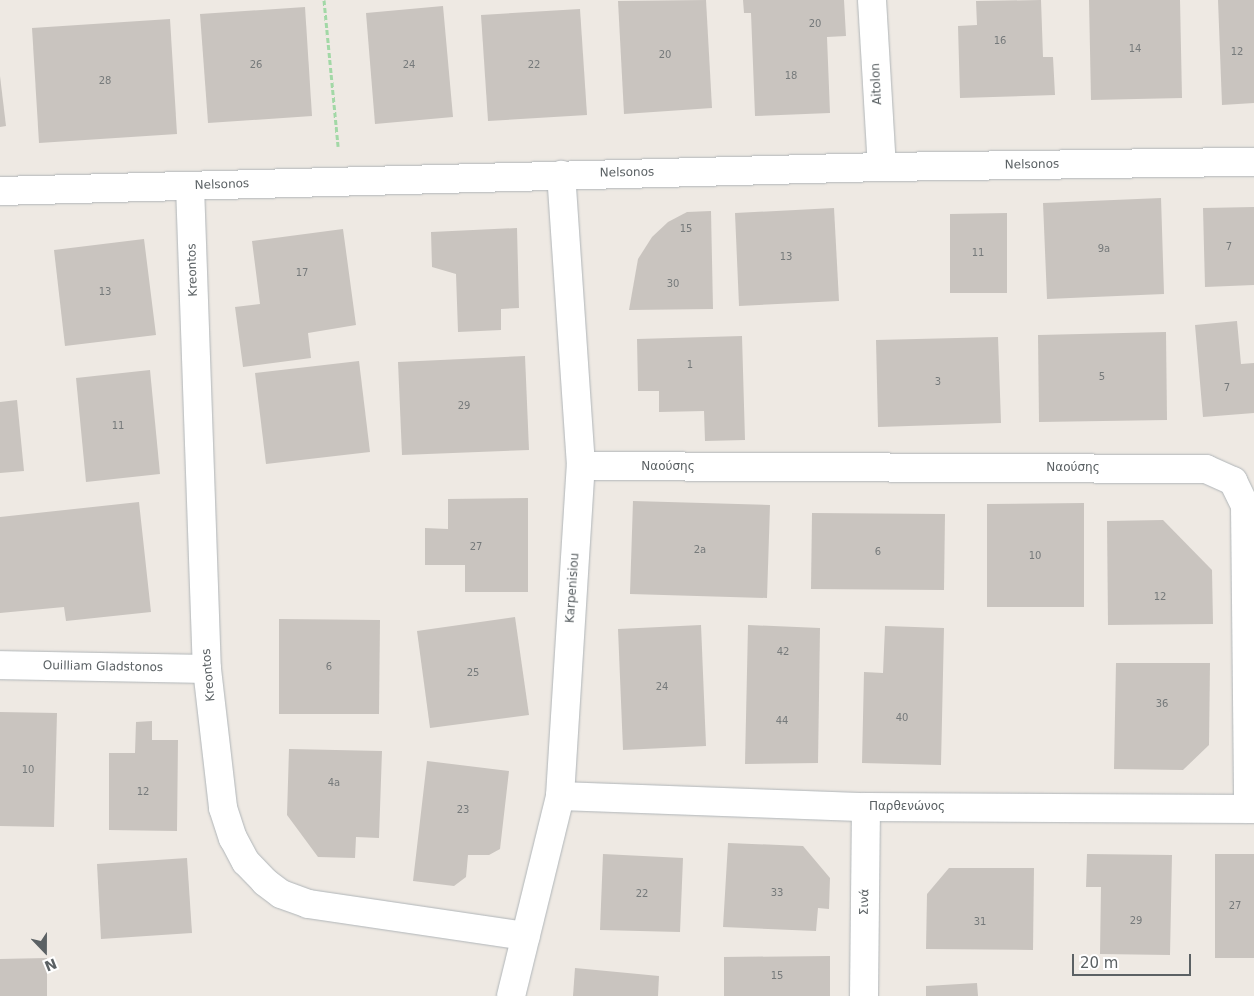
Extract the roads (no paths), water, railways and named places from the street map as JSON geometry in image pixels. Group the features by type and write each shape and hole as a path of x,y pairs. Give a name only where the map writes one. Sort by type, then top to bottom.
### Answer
{"street":[{"name":"Aitolon","path":"872,0 882,167"},
{"name":"Nelsonos","path":"0,191 882,167 1254,162"},
{"name":"Karpenisiou","path":"511,996 560,796 580,466 561,175"},
{"name":"Kreontos","path":"190,186 207,669 223,808 246,862 265,882 281,894 308,904 526,936"},
{"name":"Ναούσης","path":"580,466 1206,469 1233,481 1245,506 1251,809"},
{"name":"Ouilliam Gladstonos","path":"0,665 207,669"},
{"name":"Παρθενώνος","path":"560,796 866,807 1251,809"},
{"name":"Σινά","path":"864,996 866,807"}]}
